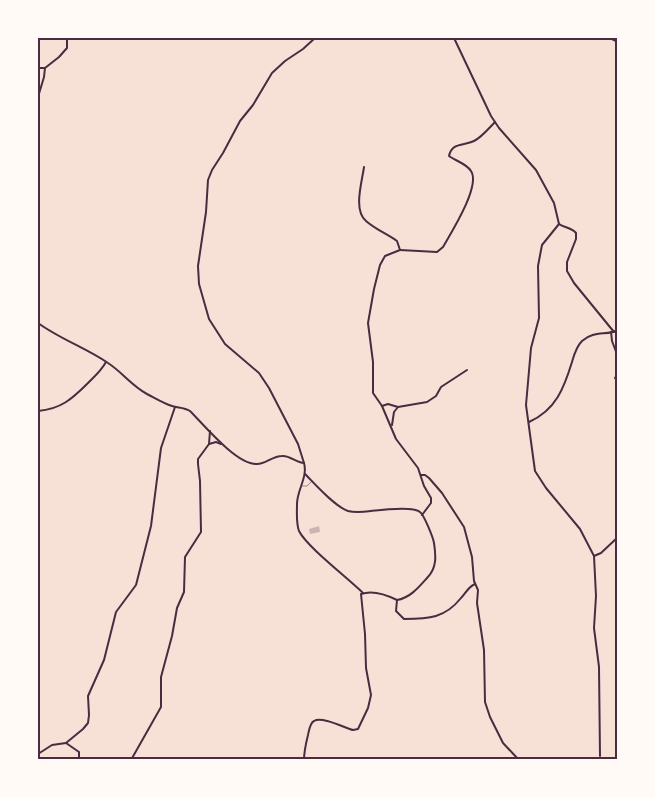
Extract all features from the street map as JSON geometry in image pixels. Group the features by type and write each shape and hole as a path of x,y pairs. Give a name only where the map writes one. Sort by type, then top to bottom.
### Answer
{"street":[{"path":"38,68 45,68 60,57 67,48 67,38"},
{"path":"305,474 336,503 349,511 404,509 421,512 432,536 436,553 436,563 429,577 409,596 397,600 386,594 363,593 316,550 300,532 297,501 305,474 304,463 298,444 269,388 258,373 225,344 209,319 198,284 198,266 206,212 208,180 212,170 240,121 253,105 272,73 315,38"},
{"path":"454,38 481,97 495,122 522,152 544,182 557,210 559,224 542,245 538,266 539,318 531,348 526,405 535,471 546,488 580,529 594,556 596,596 594,628 599,667 600,756"},
{"path":"610,38 618,42"},
{"path":"38,97 45,68"},
{"path":"422,516 431,503 431,498 415,463 396,439 382,406 373,393 374,362 368,323 380,265 385,256 400,250 437,252 443,247 469,197 474,181 472,172 464,164 449,156 449,153 452,148 458,145 474,141 495,122"},
{"path":"364,167 360,200 364,220 397,241 400,250"},
{"path":"559,224 576,232 576,239 567,262 567,271 612,332 612,341 618,356"},
{"path":"38,323 52,334 106,361 116,368 130,383 145,393 175,407 185,408 190,411 221,444 247,462 262,464 281,456 304,463"},
{"path":"529,422 548,411 557,400 564,387 576,350 581,342 596,334 618,330"},
{"path":"38,411 58,406 74,398 100,372 106,361"},
{"path":"382,406 388,404 398,407 427,402 436,396 441,387 467,370"},
{"path":"618,373 616,378 618,381"},
{"path":"38,754 52,744 66,743 84,729 88,723 88,696 104,660 116,612 136,585 151,526 161,448 175,407"},
{"path":"392,427 394,412 398,407"},
{"path":"131,760 161,707 161,677 177,608 184,592 185,557 201,532 198,459 209,444 210,431"},
{"path":"209,444 216,442 221,444"},
{"path":"421,475 429,478 442,493 462,524 472,557 475,584 478,590 478,610 484,650 485,702 501,740 518,760"},
{"path":"594,556 601,553 618,537"},
{"path":"397,600 396,611 404,619 426,619 445,614 475,584"},
{"path":"304,760 310,726 314,721 328,721 354,730 358,728 368,708 371,695 366,668 361,599 363,593"},
{"path":"66,743 79,752 79,760"}],"lane":[{"path":"301,485 307,486 312,481"}],"building":[{"path":"319,526 320,532 310,534 309,529"}]}
